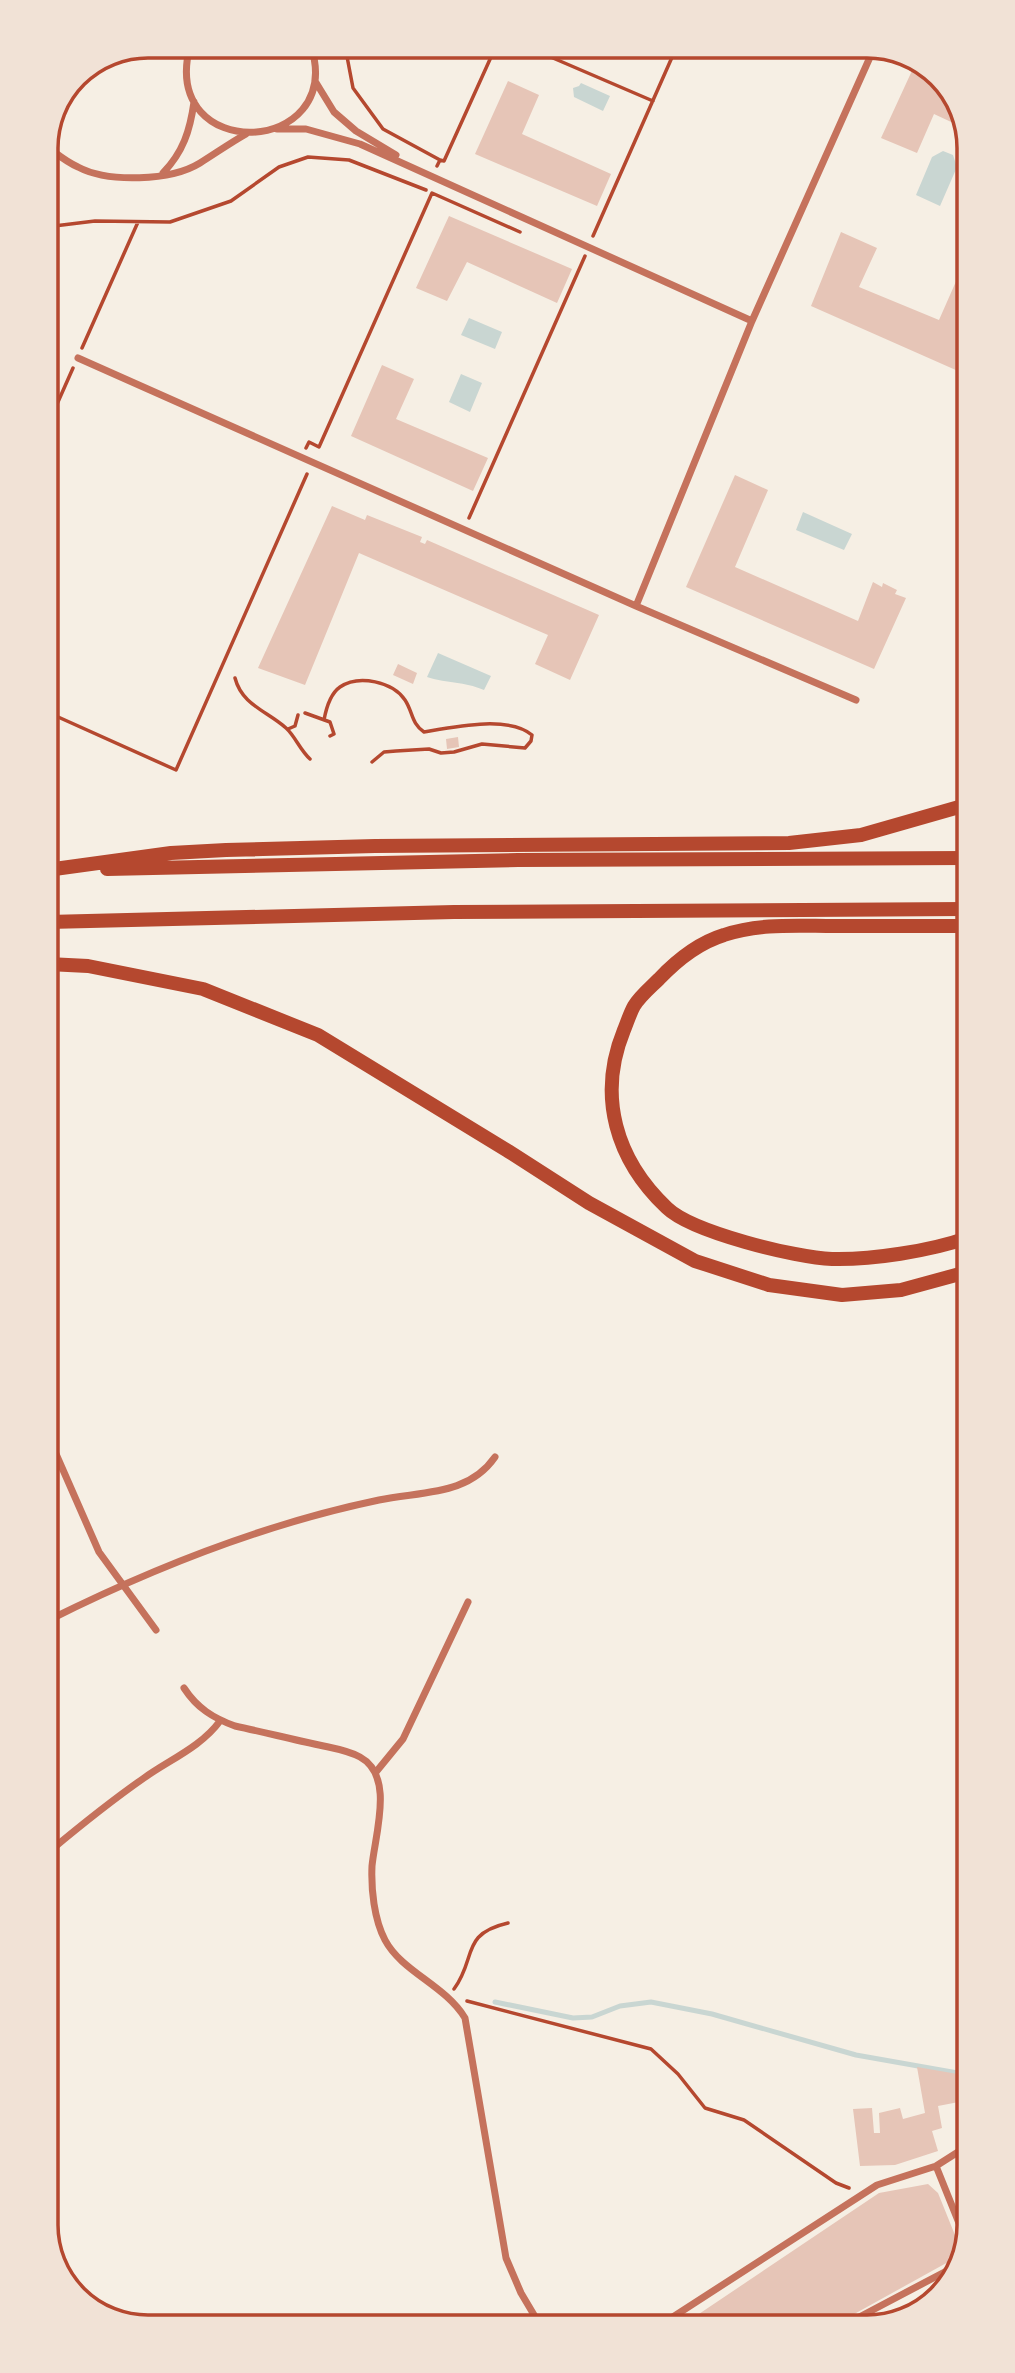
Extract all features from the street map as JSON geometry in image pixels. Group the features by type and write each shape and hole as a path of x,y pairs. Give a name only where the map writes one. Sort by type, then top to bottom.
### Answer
{"highway":[{"path":"58,869 171,853 226,850 374,846 789,843 861,835 957,808"},
{"path":"58,871 383,862 957,858"},
{"path":"58,922 454,912 957,909"},
{"path":"957,926 759,926 725,934 698,946 672,966 634,1005 618,1045 610,1084 615,1124 630,1163 668,1209 713,1233 769,1248 831,1259 899,1254 957,1241"},
{"path":"58,964 88,966 203,989 318,1035 589,1203 695,1261 769,1285 842,1294 901,1290 957,1275"}],"street":[{"path":"187,58 188,86 194,102 213,122 233,131 255,134 277,128 295,117 308,100 315,81 315,60"},
{"path":"636,606 752,321 870,58"},
{"path":"315,81 334,112 356,131 433,177"},
{"path":"161,175 177,158 186,142 194,102"},
{"path":"277,128 306,129 360,144 752,321"},
{"path":"58,154 78,168 103,176 130,179 161,175 198,164 247,133"},
{"path":"78,358 636,606 856,700"},
{"path":"58,1616 122,1584 295,1520 381,1500 451,1488 473,1480 485,1471 495,1457"},
{"path":"58,1459 99,1552 156,1630"},
{"path":"376,1772 403,1739 468,1602"},
{"path":"184,1688 202,1710 220,1721 347,1752 368,1762 376,1772 381,1796 372,1887 379,1922 385,1940 397,1955 448,1996 465,2018 506,2258 534,2315"},
{"path":"58,1845 144,1778 212,1733 220,1721"},
{"path":"676,2315 877,2185 936,2166 957,2153"},
{"path":"936,2166 957,2218"},
{"path":"863,2315 943,2273"}],"path":[{"path":"347,58 353,88 383,128 444,161 491,58"},
{"path":"553,58 653,101"},
{"path":"464,530 672,58"},
{"path":"58,225 95,221 170,222 232,201 279,167 308,157 349,160 426,190 520,232"},
{"path":"426,190 440,160"},
{"path":"58,717 176,770 307,475 297,470 302,457 309,442 319,447 432,193"},
{"path":"58,402 138,222"},
{"path":"235,678 240,694 247,702 288,729 310,759"},
{"path":"324,720 332,696 340,687 366,680 384,685 398,693 406,701 416,727 424,732 495,723 526,730 532,735 525,748 482,744 454,752 441,753 429,749 384,752 372,762"},
{"path":"305,713 330,722 334,734 330,736"},
{"path":"288,729 295,726 298,715"},
{"path":"508,1923 488,1928 472,1944 457,1985 448,1996 651,2049 678,2074 705,2108 744,2120 836,2183 864,2194"}],"shaded area":[{"path":"581,83 610,96 603,111 574,97 573,88"},
{"path":"943,151 953,155 957,167 940,206 916,195 932,157"},
{"path":"469,318 502,332 495,349 461,335"},
{"path":"461,374 482,383 470,412 449,402"},
{"path":"803,512 852,534 844,550 796,530"},
{"path":"438,653 491,676 484,690 427,677"}],"building":[{"path":"912,70 939,93 953,123 934,114 917,153 881,138"},
{"path":"508,81 539,95 522,134 611,174 597,206 475,154"},
{"path":"449,216 572,269 557,303 467,262 447,301 416,288"},
{"path":"841,232 877,248 859,287 939,320 957,279 957,371 811,306"},
{"path":"382,365 414,379 396,419 488,458 473,491 351,436"},
{"path":"735,475 768,490 735,567 858,621 873,582 882,587 883,583 897,590 895,594 906,598 874,669 686,587"},
{"path":"332,506 365,520 367,515 422,537 420,542 425,544 427,540 599,615 570,680 535,664 548,635 359,553 305,685 258,668"},
{"path":"398,664 417,673 413,684 393,675"},
{"path":"458,737 459,747 447,749 446,739"},
{"path":"917,2067 957,2074 957,2102 938,2106 942,2128 932,2131 938,2151 895,2165 860,2166 853,2109 872,2108 874,2133 880,2133 879,2113 900,2108 903,2119 925,2113"},
{"path":"928,2184 938,2193 956,2238 949,2261 852,2315 697,2315 879,2193"}],"waterway":[{"path":"495,2002 573,2018 592,2017 620,2006 651,2002 712,2014 856,2055 957,2073"}]}
